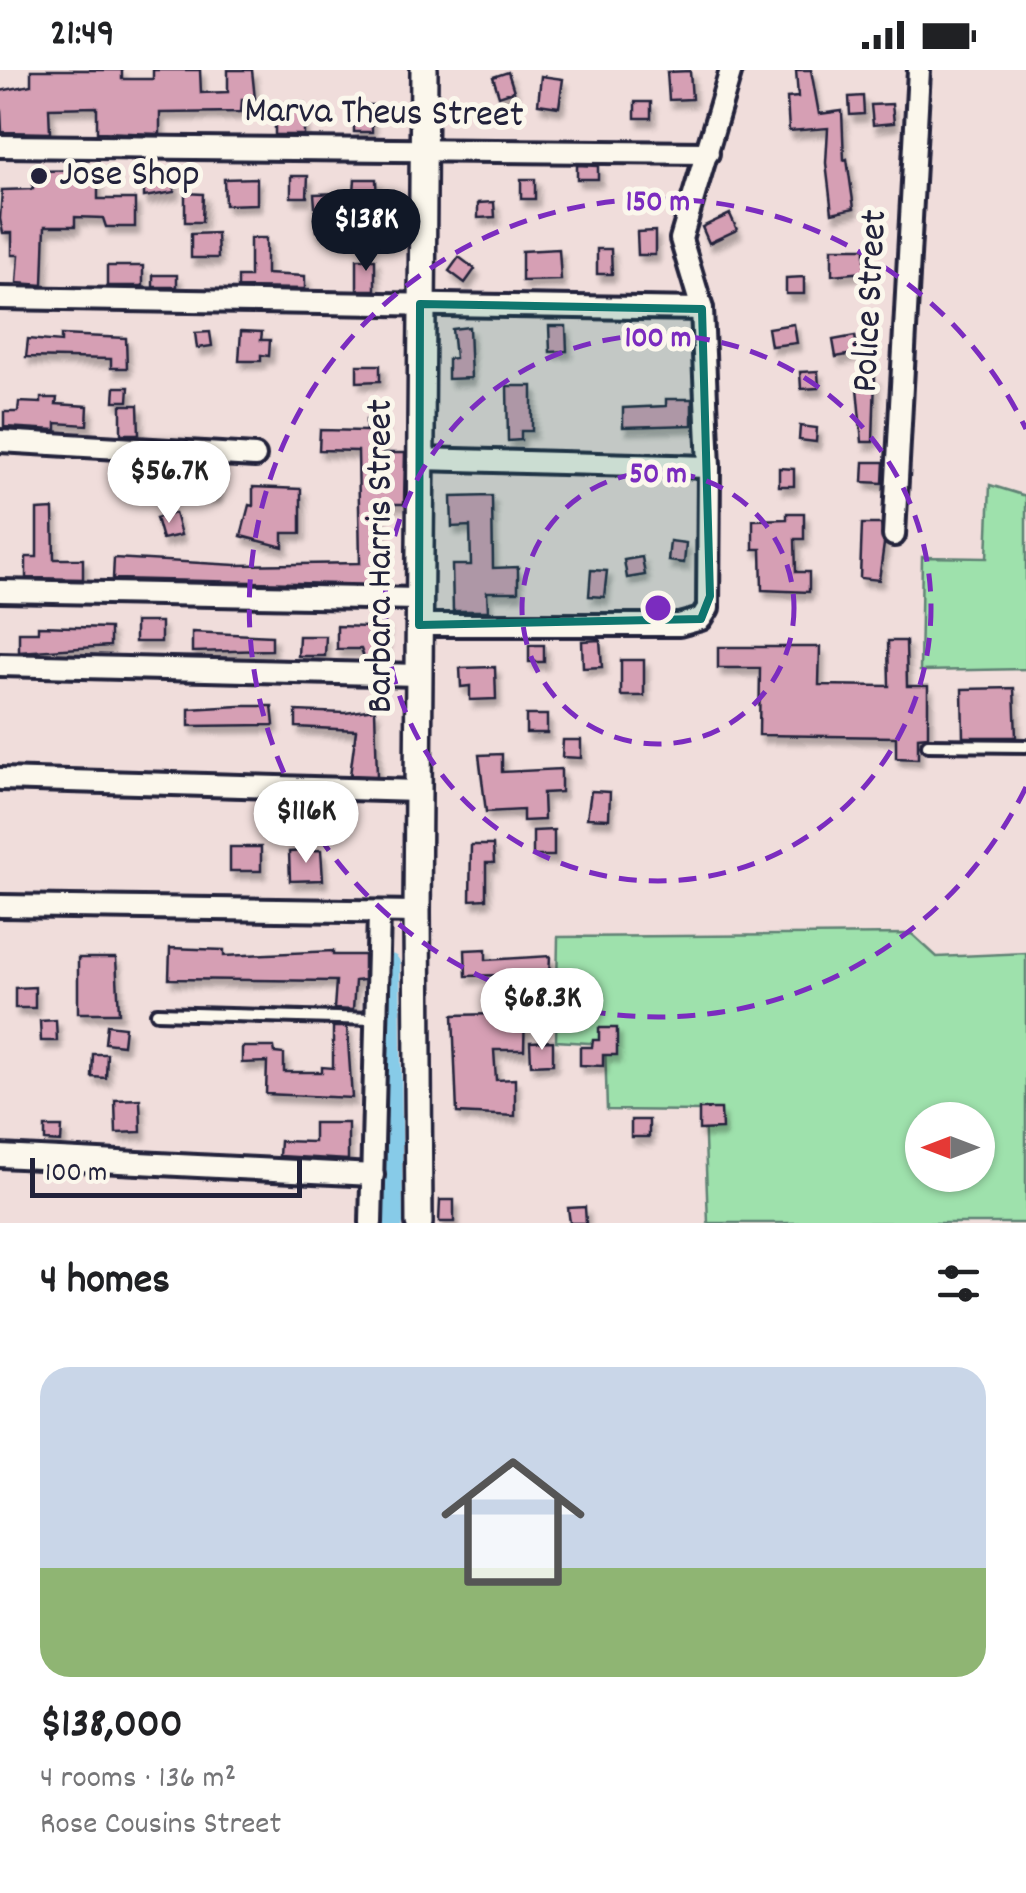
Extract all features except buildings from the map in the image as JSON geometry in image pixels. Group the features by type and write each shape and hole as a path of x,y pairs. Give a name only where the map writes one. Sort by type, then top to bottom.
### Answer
{"street":[{"name":"Barbara Harris Street","path":"419,1223 417,912 424,70"},
{"path":"419,626 679,624 701,619 710,596 702,309 681,239 731,70"},
{"name":"Police Street","path":"894,535 919,70"},
{"name":"Marva Theus Street","path":"0,146 708,153"},
{"path":"0,298 702,309"},
{"path":"0,441 254,456"},
{"path":"420,459 709,467"},
{"path":"0,590 419,598"},
{"path":"0,664 419,675"},
{"path":"0,779 418,791"},
{"path":"0,906 417,912"},
{"path":"372,1223 374,1018 380,913"},
{"path":"0,1156 373,1174"}],"lane":[{"path":"928,745 1026,746"},
{"path":"158,1013 374,1018"}],"highlighted area":[{"path":"420,304 702,309 710,596 701,619 419,625"}],"green space":[{"path":"990,485 1026,496 1026,669 920,671 922,557 987,558"},
{"path":"912,934 937,957 1026,953 1026,1223 708,1223 704,1111 607,1110 605,1044 556,1041 558,937"}],"waterway":[{"path":"390,964 393,1223"}],"place":[{"name":"Jose Shop","path":"39,176"}]}
